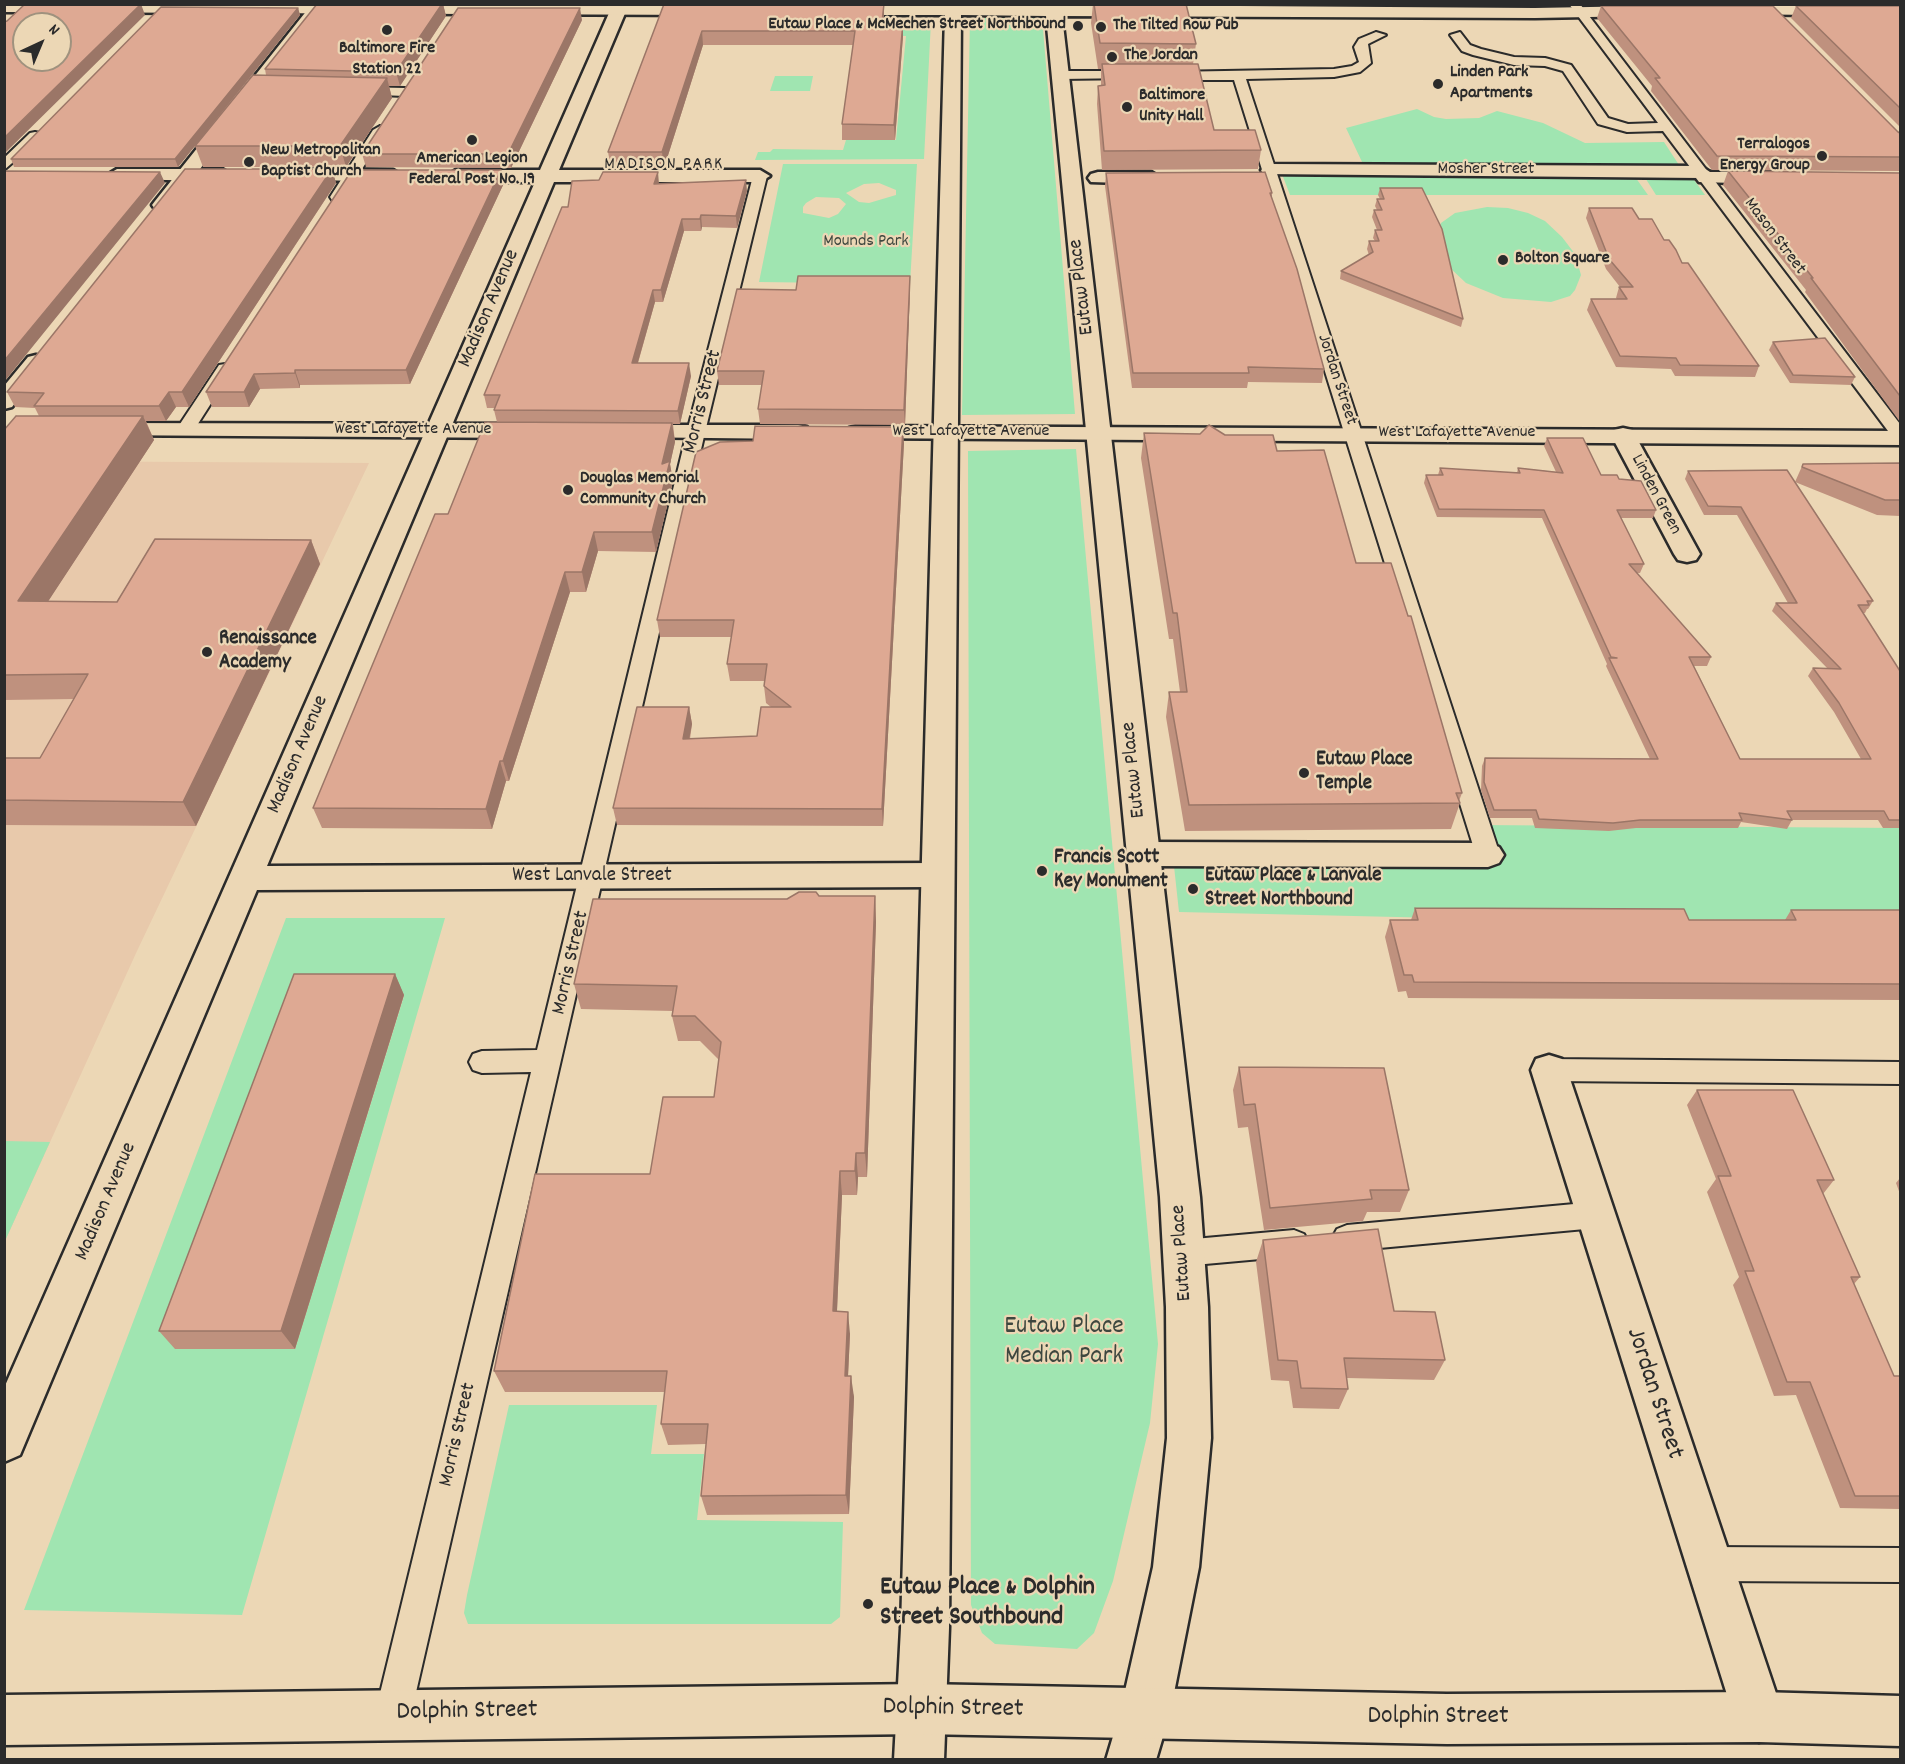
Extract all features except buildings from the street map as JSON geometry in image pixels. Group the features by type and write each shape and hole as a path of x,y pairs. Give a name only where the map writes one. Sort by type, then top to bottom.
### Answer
{"street":[{"path":"1539,4 1576,8"},
{"path":"7,15 29,6 160,10 324,6 459,9 620,7 726,10"},
{"path":"152,217 185,175 263,89 324,6"},
{"name":"Madison Avenue","path":"4,1440 620,7"},
{"path":"919,1760 926,1617 953,8"},
{"name":"Eutaw Place","path":"1054,8 1144,854 1183,1252 1189,1438 1176,1567 1145,1713 1131,1760"},
{"path":"819,10 1576,8 1661,11"},
{"path":"1768,8 1789,28"},
{"path":"1719,11 1768,8 1900,11"},
{"name":"Mosher Street","path":"1250,177 1271,174 1703,175 1786,178"},
{"path":"4,175 27,175"},
{"path":"96,175 238,175"},
{"path":"272,175 408,176"},
{"path":"432,176 760,176"},
{"path":"1098,178 1168,178"},
{"path":"4,402 49,346"},
{"name":"West Lafayette Avenue","path":"78,430 542,432"},
{"name":"West Lafayette Avenue","path":"601,432 1900,436"},
{"name":"Linden Green","path":"1623,435 1687,554"},
{"path":"1144,854 1488,855"},
{"name":"West Lanvale Street","path":"246,878 938,875"},
{"name":"Jordan Street","path":"1549,1070 1707,1564 1759,1717"},
{"name":"Dolphin Street","path":"4,1720 921,1709 1447,1719 1759,1717 1900,1721"}],"lane":[{"name":"Mason Street","path":"1576,8 1900,436"},
{"path":"447,27 459,9"},
{"path":"1060,75 1239,76 1334,73 1356,69 1365,63 1360,47 1363,42 1380,35"},
{"path":"1456,35 1466,48 1477,52 1514,61 1545,62 1567,68 1603,121 1627,128 1667,127"},
{"name":"Jordan Street","path":"1239,76 1488,855"},
{"path":"329,209 408,87 349,91"},
{"path":"4,166 43,128"},
{"name":"Morris Street","path":"393,1714 593,877 696,432 760,176"},
{"path":"186,430 231,360"},
{"path":"482,1062 549,1060"},
{"path":"1549,1070 1900,1072"},
{"path":"1183,1252 1596,1215"},
{"path":"1707,1564 1900,1565"}],"shaded area":[{"path":"11,461 369,463 137,951 5,1241 5,470"}],"green space":[{"path":"1030,15 1042,17 1075,414 962,415 970,19"},
{"path":"808,19 931,21 924,159 755,160 758,152 770,152 773,149 843,150 846,140 896,140 906,36 860,35"},
{"path":"775,76 813,76 810,91 770,91"},
{"path":"1417,109 1434,117 1446,119 1479,118 1497,111 1543,123 1585,143 1664,142 1679,165 1363,164 1346,128"},
{"name":"Mounds Park","path":"783,164 917,164 910,284 759,282","holes":["879,183 896,190 896,195 869,203 859,202 846,193 864,184","816,197 839,198 846,204 838,214 829,218 803,213 806,203"]},
{"path":"1282,174 1633,174 1648,195 1290,195"},
{"path":"1644,176 1692,177 1705,195 1656,195"},
{"path":"1487,207 1508,208 1528,213 1545,221 1562,237 1575,254 1581,275 1570,296 1551,302 1503,298 1466,283 1448,266 1436,235 1441,223 1455,213"},
{"name":"Eutaw Place Median Park","path":"1076,449 1158,1344 1150,1423 1113,1581 1094,1633 1077,1649 995,1644 982,1633 971,1605 968,451"},
{"path":"1478,825 1900,828 1900,919 1528,920 1179,912 1173,857 1477,858"},
{"path":"286,918 445,918 242,1615 24,1610","holes":["404,996 295,1349 219,1229"]},
{"path":"4,1141 50,1142 5,1241"},
{"path":"509,1405 657,1405 651,1454 704,1454 697,1520 843,1522 840,1617 831,1624 468,1624 464,1613 467,1595"}],"place":[{"name":"Eutaw Place & McMechen Street Northbound","path":"1078,26"},
{"name":"The Tilted Row Pub","path":"1101,27"},
{"name":"Baltimore Fire Station 22","path":"387,30"},
{"name":"The Jordan","path":"1112,57"},
{"name":"Linden Park Apartments","path":"1438,84"},
{"name":"Baltimore Unity Hall","path":"1127,107"},
{"name":"American Legion Federal Post No. 19","path":"472,140"},
{"name":"Terralogos Energy Group","path":"1822,156"},
{"name":"New Metropolitan Baptist Church","path":"249,162"},
{"name":"Bolton Square","path":"1503,260"},
{"name":"Douglas Memorial Community Church","path":"568,490"},
{"name":"Renaissance Academy","path":"207,652"},
{"name":"Eutaw Place Temple","path":"1304,773"},
{"name":"Francis Scott Key Monument","path":"1042,871"},
{"name":"Eutaw Place & Lanvale Street Northbound","path":"1193,889"},
{"name":"Eutaw Place & Dolphin Street Southbound","path":"868,1604"}],"district":[{"name":"MADISON PARK","path":"664,166"}]}
